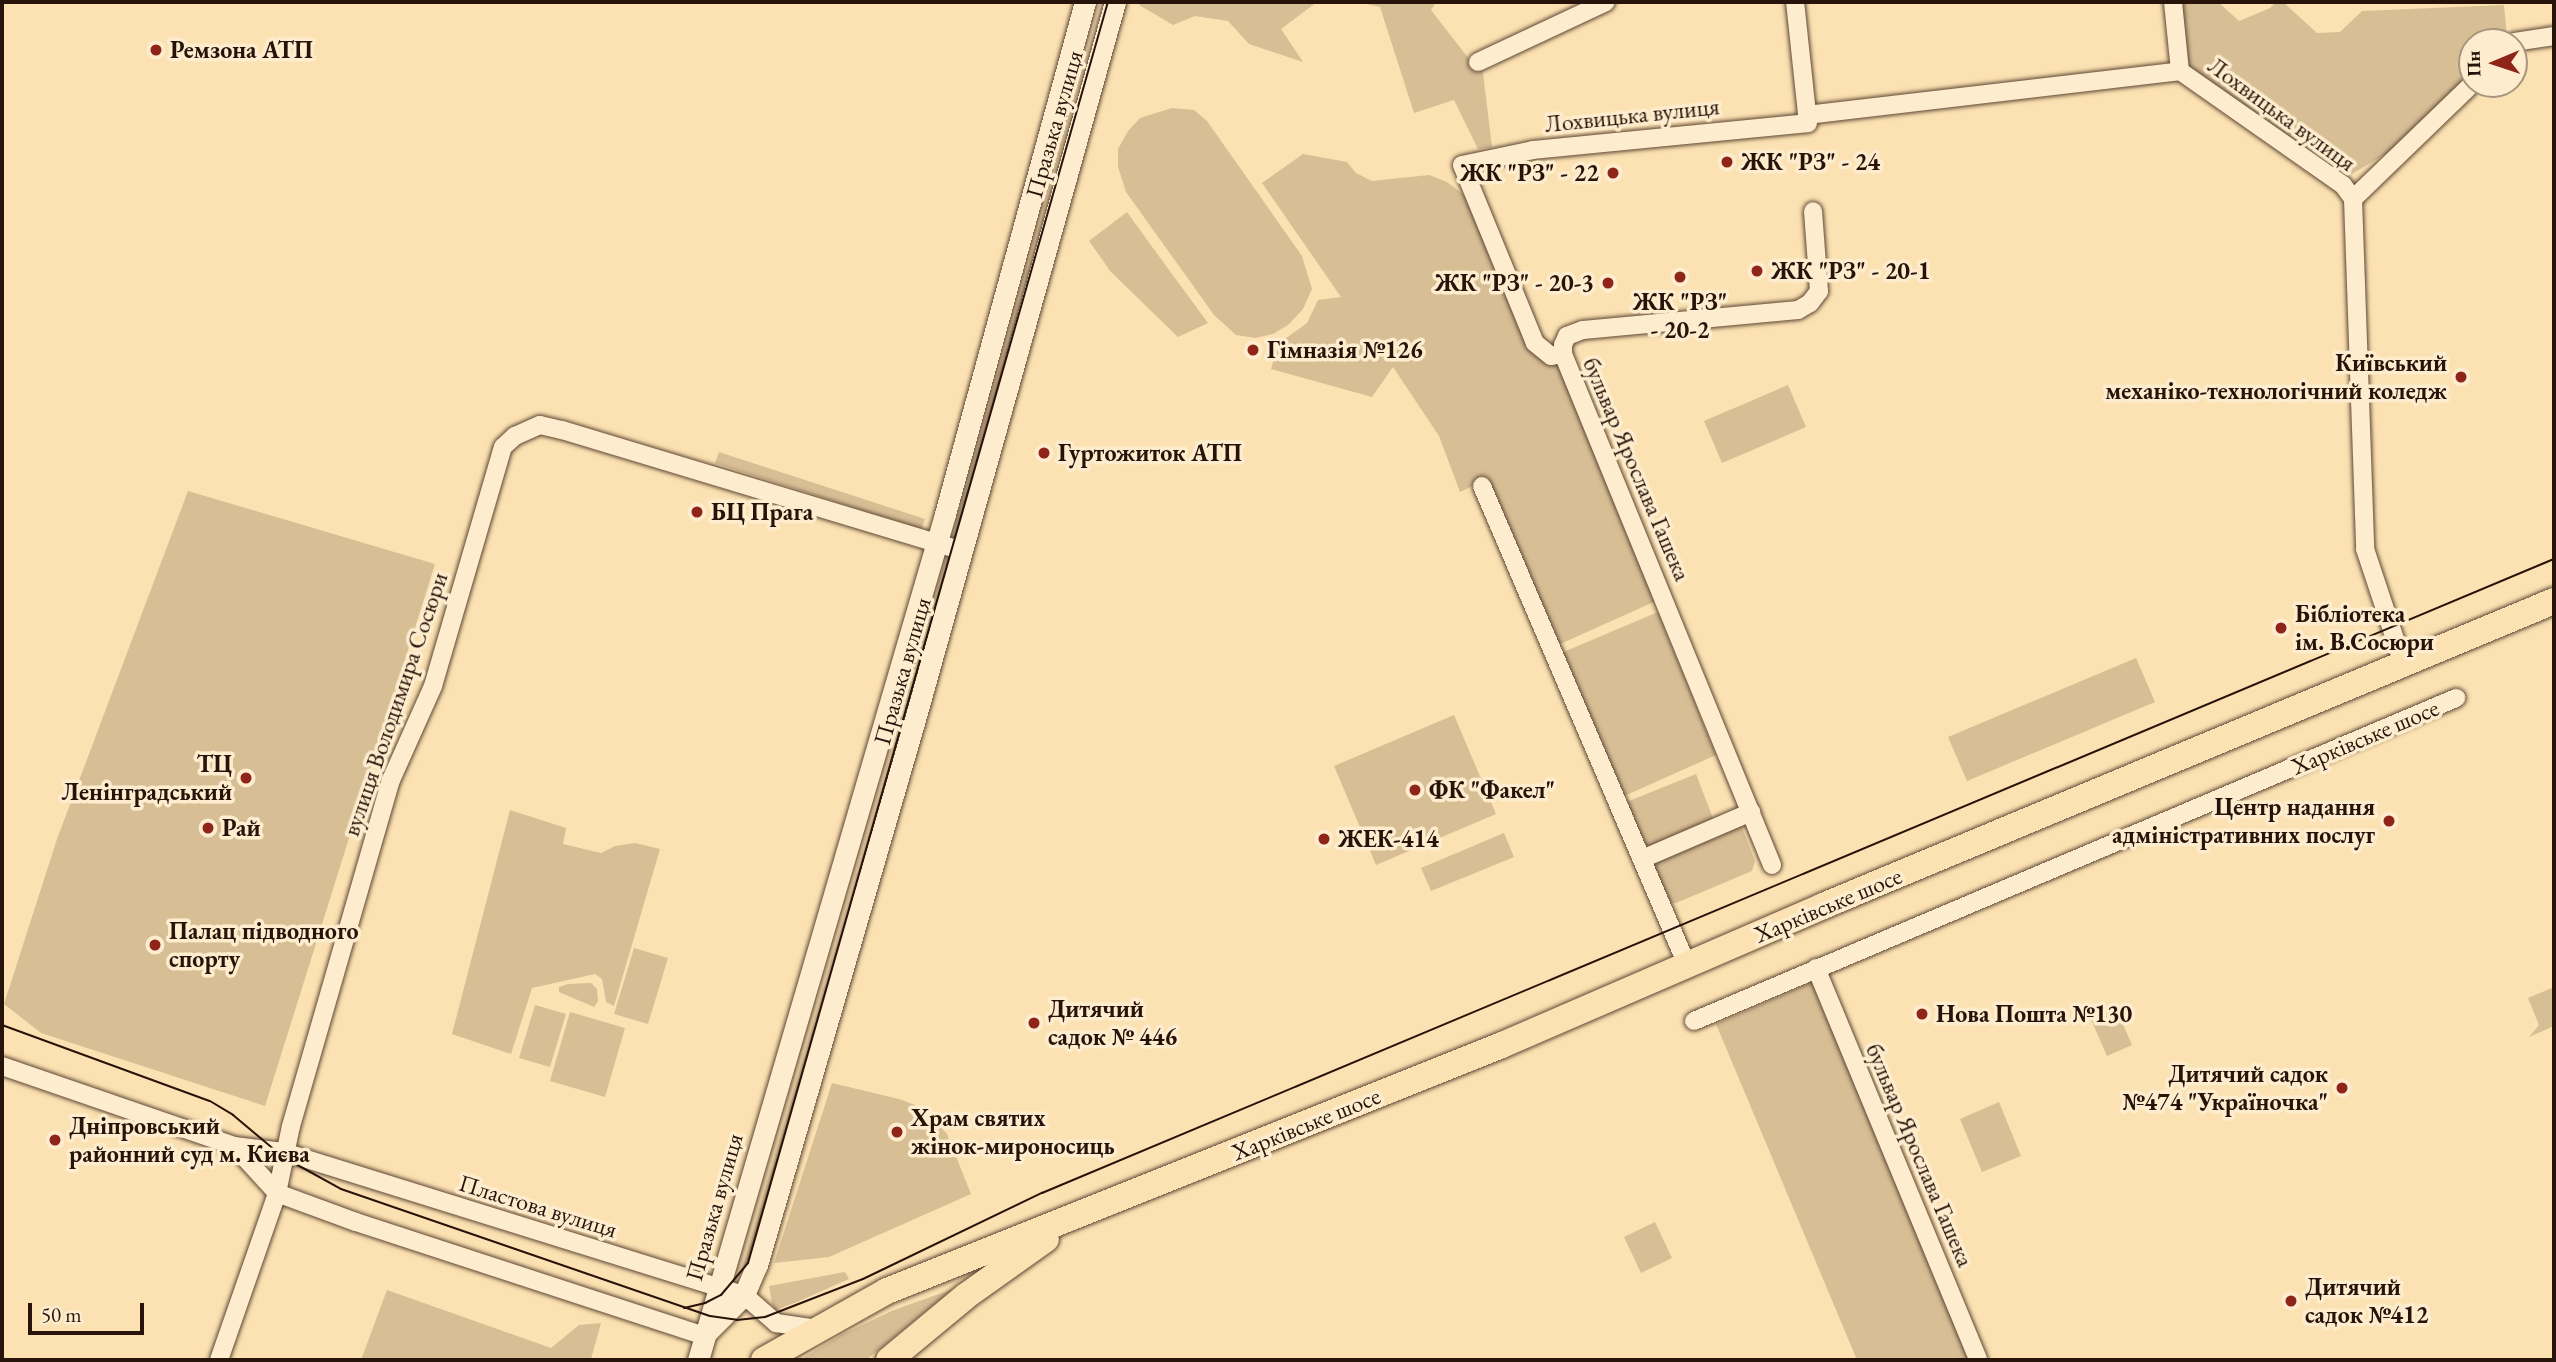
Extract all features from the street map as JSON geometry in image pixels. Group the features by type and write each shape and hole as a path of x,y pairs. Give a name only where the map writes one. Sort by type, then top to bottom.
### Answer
{"main road":[{"name":"Харківське шосе","path":"764,1360 887,1291 1503,1045 2554,601"},
{"name":"Харківське шосе","path":"889,1360 1007,1266 1101,1206"}],"street":[{"path":"1478,62 1606,2"},
{"path":"1795,2 1807,119"},
{"path":"2172,2 2179,71"},
{"path":"1083,9 1112,12"},
{"name":"Празька вулиця","path":"698,1360 936,544 1083,9"},
{"name":"Празька вулиця","path":"704,1336 744,1295 755,1272 962,551 1112,12"},
{"path":"2528,40 2554,36"},
{"name":"Лохвицька вулиця","path":"1462,165 1533,150 1807,119 2179,71 2343,185 2353,199 2458,98"},
{"name":"бульвар Ярослава Гашека","path":"1462,165 1535,343 1551,356 1563,354 1772,865"},
{"path":"2353,199 2365,549 2403,663"},
{"path":"1563,354 1567,336 1583,330 1798,310 1810,303 1819,292 1814,212"},
{"name":"вулиця Володимира Сосюри","path":"219,1360 277,1193 284,1152 391,780 433,686 503,447 515,436 540,425 962,551"},
{"path":"1482,486 1687,965"},
{"name":"Харківське шосе","path":"1694,1021 2456,698"},
{"path":"1642,859 1751,812"},
{"name":"бульвар Ярослава Гашека","path":"1816,968 1978,1360"},
{"name":"Пластова вулиця","path":"2,1066 234,1146 284,1152 744,1295 776,1323 818,1329"},
{"name":"Пластова вулиця","path":"234,1146 277,1193 356,1222 704,1336"}],"shaded area":[{"path":"1140,2 1317,2 1281,29 1303,62 1249,44 1228,21 1195,16 1173,25 1139,5"},
{"path":"1358,2 1436,2 1431,10 1473,64 1482,65 1492,147 1478,149 1454,100 1414,113 1380,7"},
{"path":"2184,2 2218,2 2239,21 2270,8 2276,2 2283,2 2317,33 2340,32 2362,11 2504,5 2506,28 2458,28 2458,91 2404,143 2352,174 2315,150 2309,150 2186,65 2180,17"},
{"path":"1172,108 1194,110 1207,121 1302,256 1312,289 1303,309 1288,325 1273,334 1255,338 1236,335 1214,315 1126,192 1118,167 1118,149 1128,131 1140,118"},
{"path":"1303,154 1347,162 1356,173 1372,181 1429,175 1447,182 1468,198 1533,348 1542,360 1563,366 1656,601 1558,645 1477,484 1460,492 1439,436 1393,367 1372,397 1271,369 1278,344 1307,323 1318,300 1341,297 1262,183"},
{"path":"1127,212 1208,323 1178,337 1111,272 1089,241"},
{"path":"1788,385 1806,427 1722,463 1704,421"},
{"path":"719,452 925,519 921,529 715,463"},
{"path":"188,491 435,564 265,1106 41,1033 4,1004 57,839"},
{"path":"1658,612 1716,755 1622,797 1561,653"},
{"path":"2136,658 2155,702 1967,781 1948,737"},
{"name":"ФК \"Факел\"","path":"1454,715 1496,814 1376,865 1334,766"},
{"path":"1696,774 1714,821 1652,847 1642,843 1624,803"},
{"path":"510,810 566,828 563,844 601,853 615,846 635,843 660,849 614,1006 606,1002 602,979 595,974 532,988 511,1054 452,1034"},
{"path":"1741,825 1755,861 1752,871 1676,903 1666,903 1652,870 1657,855"},
{"path":"1504,833 1514,857 1431,891 1421,868"},
{"path":"634,948 668,958 648,1024 614,1014"},
{"path":"1813,982 1969,1360 1857,1360 1716,1024"},
{"path":"591,983 597,989 598,1001 594,1007 559,992 559,987 568,984"},
{"path":"2554,987 2554,1026 2529,1037 2539,1025 2528,998"},
{"path":"2114,1004 2132,1045 2107,1056 2089,1015"},
{"path":"535,1005 566,1014 550,1067 519,1058"},
{"path":"570,1012 625,1028 605,1097 550,1081"},
{"path":"832,1083 915,1105 947,1134 971,1194 829,1257 774,1263"},
{"path":"1999,1102 2021,1156 1982,1172 1960,1119"},
{"path":"1655,1222 1672,1258 1641,1273 1624,1237"},
{"path":"845,1272 849,1279 797,1302 776,1310 772,1304 769,1286"},
{"path":"953,1289 866,1360 800,1360 841,1335 894,1310"},
{"path":"387,1290 551,1348 579,1325 601,1323 591,1359 594,1360 361,1360"}],"tram line":[{"path":"684,1308 705,1303 721,1295 748,1263 1108,2"},
{"path":"2,1025 210,1101 233,1115 283,1157 341,1189 710,1316 737,1320 765,1317 863,1279 1042,1193 2554,559"}],"place":[{"name":"Ремзона АТП","path":"156,50"},
{"name":"ЖК \"РЗ\" - 24","path":"1727,162"},
{"name":"ЖК \"РЗ\" - 22","path":"1613,173"},
{"name":"ЖК \"РЗ\" - 20-1","path":"1757,271"},
{"name":"ЖК \"РЗ\" - 20-2","path":"1680,277"},
{"name":"ЖК \"РЗ\" - 20-3","path":"1608,283"},
{"name":"Гімназія №126","path":"1253,350"},
{"name":"Київський механіко-технологічний коледж","path":"2461,377"},
{"name":"Гуртожиток АТП","path":"1044,453"},
{"name":"БЦ Прага","path":"697,512"},
{"name":"Бібліотека ім. В.Сосюри","path":"2281,628"},
{"name":"ТЦ Ленінградський","path":"246,778"},
{"name":"ФК \"Факел\"","path":"1415,790"},
{"name":"Центр надання адміністративних послуг","path":"2389,821"},
{"name":"Рай","path":"208,828"},
{"name":"ЖЕК-414","path":"1324,839"},
{"name":"Палац підводного спорту","path":"155,945"},
{"name":"Нова Пошта №130","path":"1922,1014"},
{"name":"Дитячий садок № 446","path":"1034,1023"},
{"name":"Дитячий садок №474 \"Україночка\"","path":"2342,1088"},
{"name":"Храм святих жінок-мироносиць","path":"897,1132"},
{"name":"Дніпровський районний суд м. Києва","path":"55,1140"},
{"name":"Дитячий садок №412","path":"2291,1301"}]}
